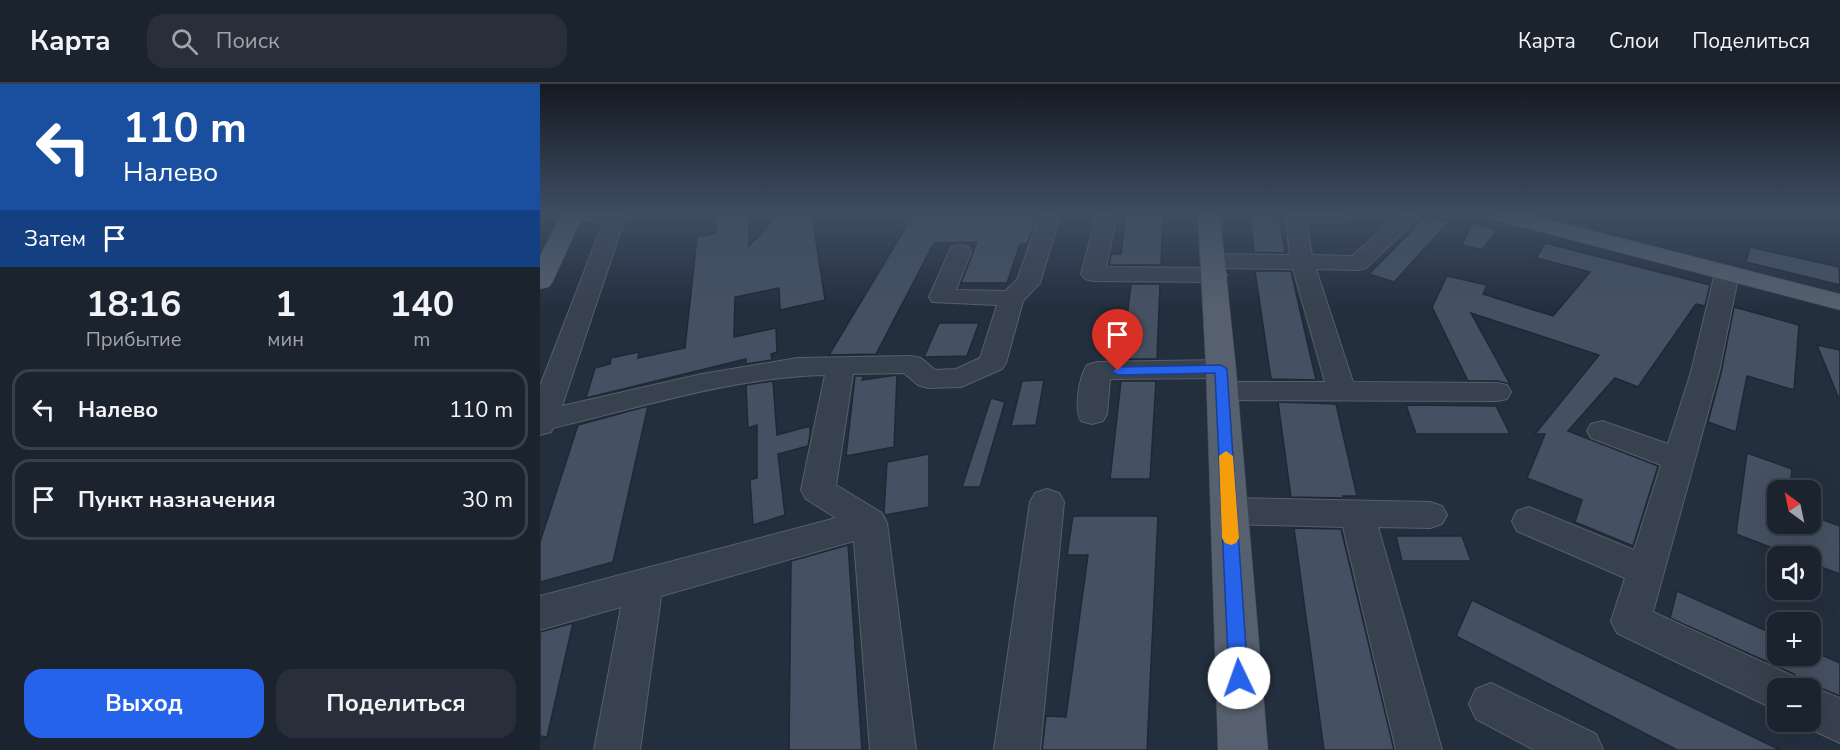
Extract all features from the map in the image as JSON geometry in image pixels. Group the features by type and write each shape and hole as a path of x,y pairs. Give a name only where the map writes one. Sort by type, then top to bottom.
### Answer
{"main road":[{"path":"540,281 557,246"},
{"path":"1212,246 1222,380 1243,750"},
{"path":"1623,246 1840,302"}],"street":[{"path":"541,423 605,246"},
{"path":"541,423 702,383 797,367 911,364 928,379 961,378 992,363 1011,298 1028,283 1040,246"},
{"path":"1100,246 1093,274 1302,262 1358,263 1377,246"},
{"path":"1299,246 1342,391"},
{"path":"960,252 941,297 1011,298"},
{"path":"1727,273 1705,372 1677,459 1631,621 1767,686"},
{"path":"1092,414 1099,360 1222,380 1342,391 1497,392"},
{"path":"841,365 818,490 870,523"},
{"path":"1602,431 1677,459"},
{"path":"1017,750 1047,502"},
{"path":"1229,512 1430,515"},
{"path":"1357,514 1419,750"},
{"path":"1529,520 1646,571"},
{"path":"540,612 870,523"},
{"path":"870,523 893,750"},
{"path":"617,750 644,585"},
{"path":"1491,704 1580,750"},
{"path":"1821,712 1840,721"}],"building":[{"path":"696,246 817,246 825,300 780,310 779,288 735,297 734,337 776,328 777,352 771,354 772,360 746,364 746,359 586,398 595,368 610,364 611,358 639,352 638,358 685,348"},
{"path":"894,246 932,246 876,354 829,355"},
{"path":"975,246 1019,246 1007,283 961,283"},
{"path":"1122,246 1162,246 1161,265 1109,265 1111,254 1121,254"},
{"path":"1253,246 1284,246 1285,253 1254,252"},
{"path":"1396,246 1427,246 1394,282 1369,274"},
{"path":"1466,246 1485,246 1482,250"},
{"path":"1543,246 1557,246 1710,285 1705,306 1696,304 1638,387 1615,378 1568,431 1658,466 1633,546 1575,522 1582,500 1527,478 1545,434 1535,434 1599,355 1471,313 1510,384 1497,381 1468,381 1432,307 1447,276 1487,285 1483,294 1553,316 1590,272 1536,258"},
{"path":"1750,247 1839,267 1840,285 1746,262"},
{"path":"1255,271 1291,271 1316,380 1271,379"},
{"path":"1131,284 1160,284 1157,359 1122,359"},
{"path":"1734,307 1799,325 1794,390 1747,376 1736,432 1708,422 1721,373"},
{"path":"939,323 979,323 967,356 924,357"},
{"path":"1817,345 1840,350 1840,399 1839,399"},
{"path":"897,375 894,447 846,456 855,376 864,376 862,380"},
{"path":"1044,380 1036,425 1011,426 1022,381"},
{"path":"773,381 777,435 810,426 810,435 808,446 778,454 785,515 753,525 750,480 757,478 757,425 748,428 746,385"},
{"path":"1121,381 1156,381 1150,479 1110,479"},
{"path":"991,398 1005,402 980,487 962,487"},
{"path":"1278,402 1336,404 1357,496 1343,496 1344,498 1291,497"},
{"path":"1406,405 1496,406 1510,434 1416,434"},
{"path":"648,406 613,562 540,582 540,542 578,425"},
{"path":"1747,453 1792,469 1791,480 1767,480 1767,534 1821,534 1821,519 1840,526 1840,574 1821,567 1821,546 1768,546 1736,534"},
{"path":"929,454 929,507 885,515 887,462"},
{"path":"1073,516 1158,516 1147,750 1042,750 1046,716 1066,717 1088,555 1067,555"},
{"path":"1294,528 1341,529 1394,750 1324,750"},
{"path":"1396,536 1462,536 1471,561 1402,561"},
{"path":"848,545 862,750 789,750 791,561"},
{"path":"1677,591 1767,631 1767,662 1670,618"},
{"path":"1472,600 1780,750 1677,750 1456,636"},
{"path":"573,623 547,737 540,736 540,632"},
{"path":"1821,655 1840,663 1840,696 1821,688 1821,678 1796,678 1794,674 1776,666 1821,666"}],"slow traffic":[{"path":"1226,456 1231,538"}],"route":[{"path":"1118,371 1221,369 1239,678"}]}
